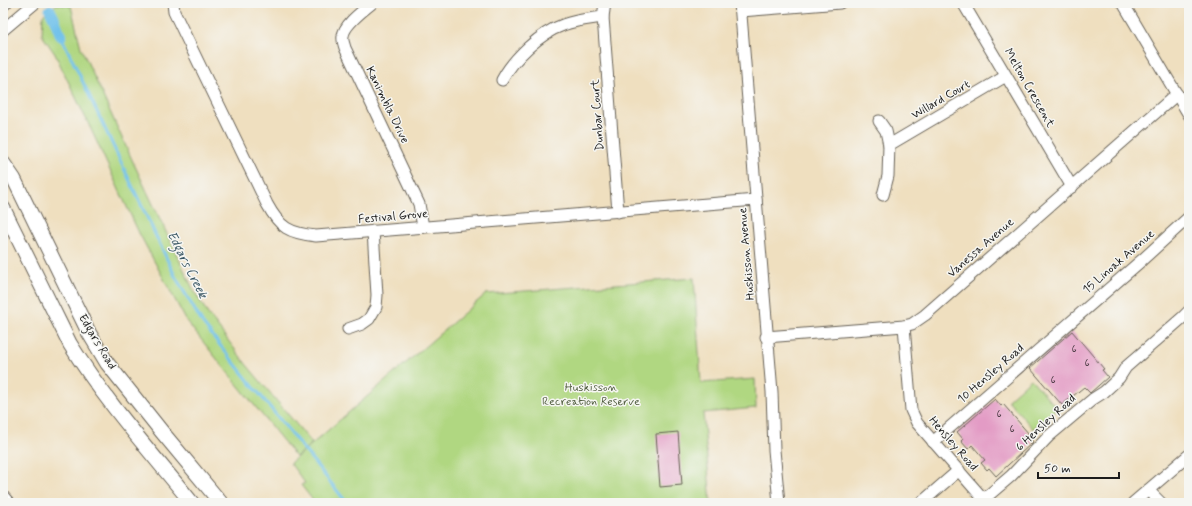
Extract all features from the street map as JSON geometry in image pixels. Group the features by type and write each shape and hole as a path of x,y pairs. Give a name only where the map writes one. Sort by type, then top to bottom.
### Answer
{"main road":[{"name":"Edgars Road","path":"3,163 17,186 89,332 107,362 221,503"},
{"name":"Edgars Road","path":"3,208 70,344 90,377 192,503"},
{"path":"108,400 126,386"}],"street":[{"path":"3,30 35,3"},
{"name":"Festival Grove","path":"173,3 174,12 273,215 278,222 300,234 316,236 373,232 756,200"},
{"name":"Kanimbla Drive","path":"372,3 348,26 343,34 343,41 348,55 419,204 423,227"},
{"name":"Dunbar Court","path":"605,3 603,16 618,212"},
{"path":"741,7 840,3"},
{"name":"Melton Crescent","path":"963,3 1072,187"},
{"path":"1123,3 1189,115"},
{"name":"Huskisson Avenue","path":"741,7 766,337 772,392 774,450 779,503"},
{"path":"502,80 517,58 536,41 552,30 574,21 603,16"},
{"name":"Willard Court","path":"888,146 1006,76"},
{"name":"Vanessa Avenue","path":"766,337 904,326 912,324 925,315 1177,94"},
{"path":"879,121 886,131 888,146 888,176 884,195"},
{"name":"15 Linoak Avenue","path":"1066,326 1189,217"},
{"path":"348,329 362,324 369,319 376,307 377,295 373,232"},
{"name":"6 Hensley Road","path":"985,501 1054,432 1093,399 1104,392 1119,378 1126,367 1189,311"},
{"name":"Hensley Road","path":"904,326 911,410 916,423 985,501"},
{"name":"10 Hensley Road","path":"933,442 1066,326"},
{"path":"1133,503 1189,455"},
{"path":"921,503 959,470"},
{"path":"1148,490 1161,503"},
{"path":"3,496 8,503"}],"green space":[{"path":"57,4 71,6 81,48 193,289 208,314 246,364 312,443 296,457 187,322 139,233 55,54 42,35 43,15"},
{"name":"Huskisson Recreation Reserve","path":"694,278 701,383 755,379 756,408 703,413 711,503 315,503 301,485 305,483 290,463 486,294"},
{"path":"1031,379 1057,408 1033,429 1008,400"}],"building":[{"path":"1072,331 1104,369 1102,370 1108,377 1090,393 1084,387 1062,405 1030,368"},
{"path":"995,399 1001,406 1003,404 1029,434 1027,435 1033,442 996,476 989,468 987,470 981,463 985,460 972,445 968,449 961,441 963,439 957,432"},
{"path":"678,432 682,485 660,487 656,434"}],"waterway":[{"name":"Edgars Creek","path":"50,10 61,36"},
{"name":"Edgars Creek","path":"61,36 175,276 203,324 347,503"}]}
